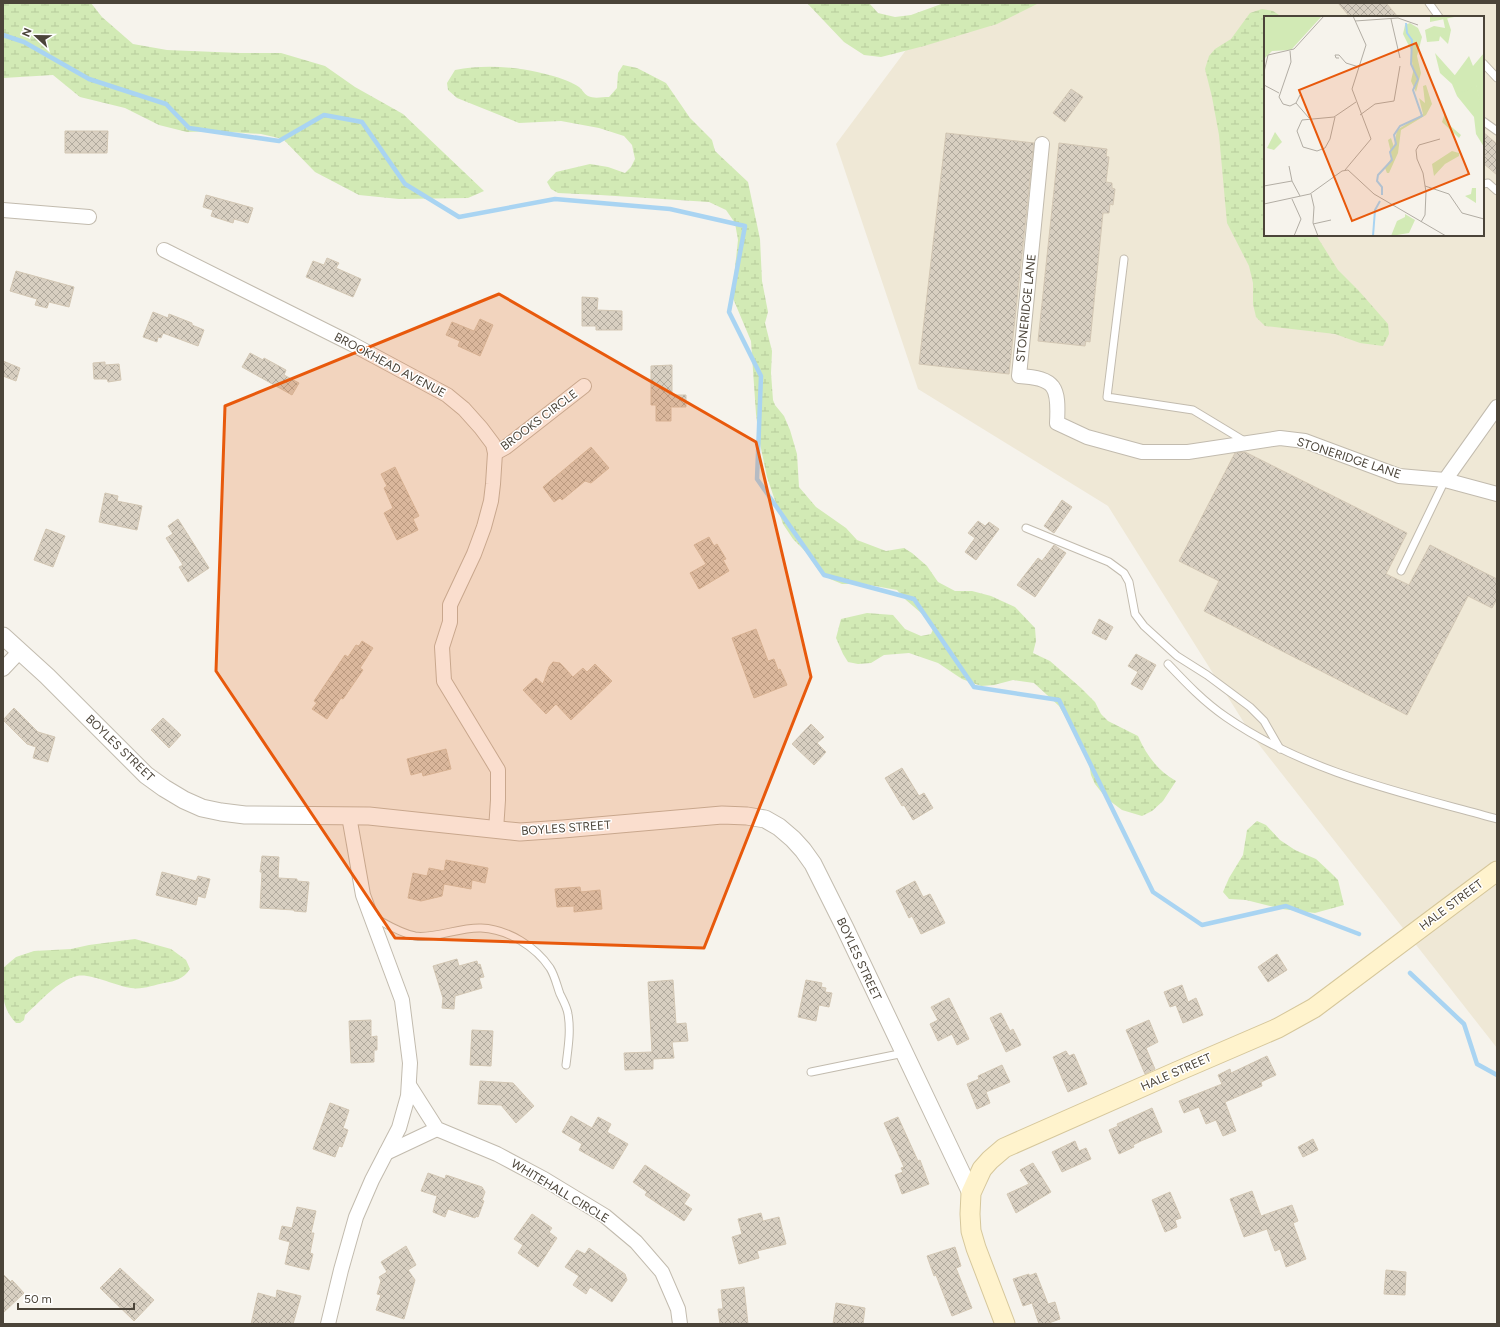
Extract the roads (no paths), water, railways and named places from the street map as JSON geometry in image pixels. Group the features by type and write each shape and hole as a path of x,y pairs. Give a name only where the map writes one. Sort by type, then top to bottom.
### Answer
{"main road":[{"name":"HALE STREET","path":"1005,1324 971,1231 970,1193 982,1170 990,1160 1004,1148 1278,1028 1314,1008 1497,871"}],"street":[{"name":"STONERIDGE LANE","path":"1042,144 1019,376 1031,376 1046,380 1055,388 1058,404 1057,423 1087,437 1142,452 1188,452 1280,438 1305,441 1399,476 1445,480 1497,494"},
{"path":"3,210 89,217"},
{"name":"BROOKHEAD AVENUE","path":"164,250 352,344 447,395 464,409 482,428 493,444 495,453 491,501 484,527 474,554 450,605 450,622 442,647 444,682 498,770 496,830"},
{"name":"BROOKS CIRCLE","path":"495,453 506,447 584,386"},
{"path":"1445,480 1497,407"},
{"name":"BOYLES STREET","path":"3,636 146,775 184,800 202,808 245,815 349,816 385,818 520,832 722,815 747,816 765,820 779,827 793,839 813,864 845,928 970,1193"},
{"path":"3,669 20,651"},
{"path":"328,1324 356,1217 372,1180 399,1128 408,1096 410,1063 402,1000 363,895 349,816"},
{"path":"386,1153 437,1129 409,1085"},
{"name":"WHITEHALL CIRCLE","path":"437,1129 497,1154 605,1216 636,1242 662,1272 678,1309 680,1324"}],"lane":[{"path":"1429,3 1438,16"},
{"path":"1484,64 1497,78"},
{"path":"1484,122 1497,130"},
{"path":"1484,184 1488,183 1497,191"},
{"path":"1124,259 1107,397 1193,410 1248,443"},
{"path":"1401,571 1445,480"},
{"path":"1026,528 1118,567 1124,573 1129,582 1135,614 1144,626 1177,656 1207,675 1250,707 1264,722 1280,749"},
{"path":"1168,664 1188,685 1226,717 1280,749 1334,772 1497,819"},
{"path":"371,916 401,931 415,936 466,928 482,928 502,932 524,943 540,954 551,970 568,1013 569,1038 566,1065"},
{"path":"811,1072 904,1053"}],"waterway":[{"path":"3,35 24,42 89,79 166,104 189,128 279,141 324,115 362,122 405,184 459,217 555,199 670,209 745,226 729,312 761,376 757,479 824,575 914,599 974,687 1059,700 1153,892 1202,925 1286,906 1359,934"},
{"path":"1410,973 1464,1024 1477,1064 1497,1075"}]}
